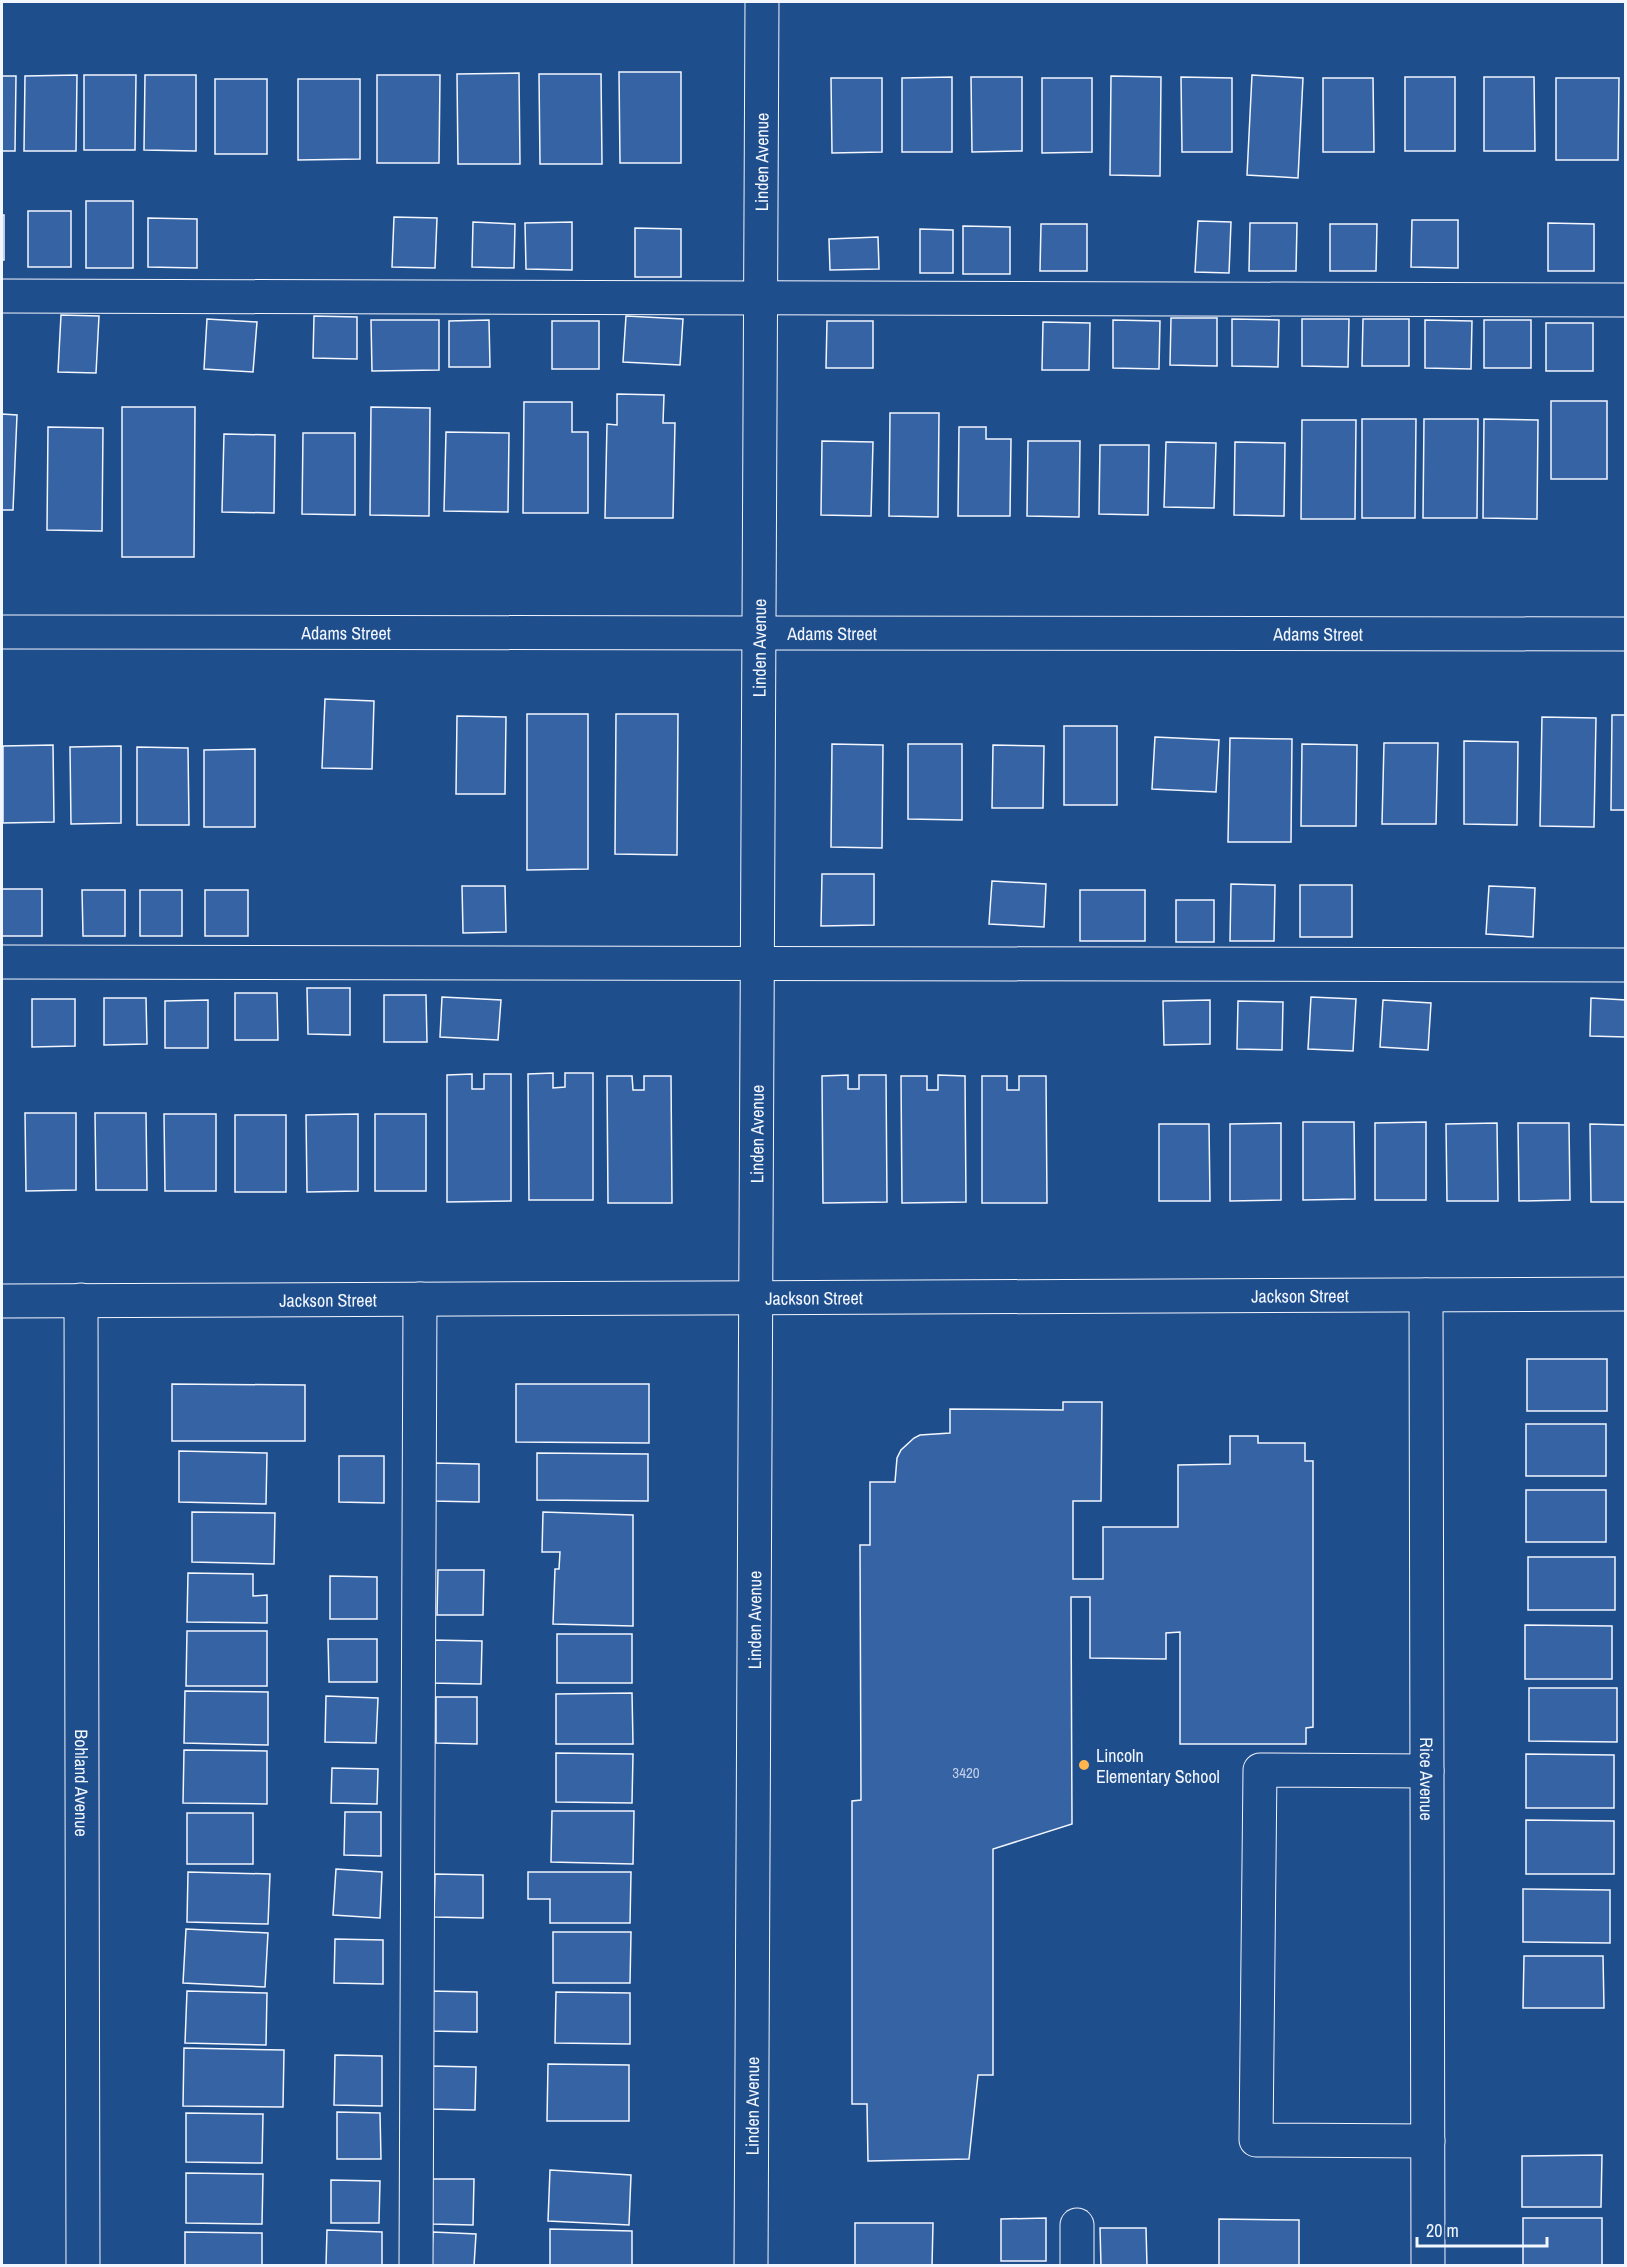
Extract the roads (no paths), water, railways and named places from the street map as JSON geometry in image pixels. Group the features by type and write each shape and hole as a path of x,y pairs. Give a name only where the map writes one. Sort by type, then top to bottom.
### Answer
{"street":[{"name":"Linden Avenue","path":"751,2265 762,2"},
{"path":"2,297 1626,300"},
{"name":"Adams Street","path":"2,632 1626,634"},
{"path":"2,962 1626,965"},
{"name":"Jackson Street","path":"2,1300 1626,1294"},
{"name":"Rice Avenue","path":"1426,1295 1428,2265"},
{"path":"416,2265 420,1299"},
{"name":"Bohland Avenue","path":"81,1300 82,2265"},
{"path":"1427,1771 1260,1770 1256,2140 1428,2141"},
{"path":"1077,2225 1077,2265"}],"place":[{"name":"Lincoln Elementary School","path":"1084,1765"}]}
